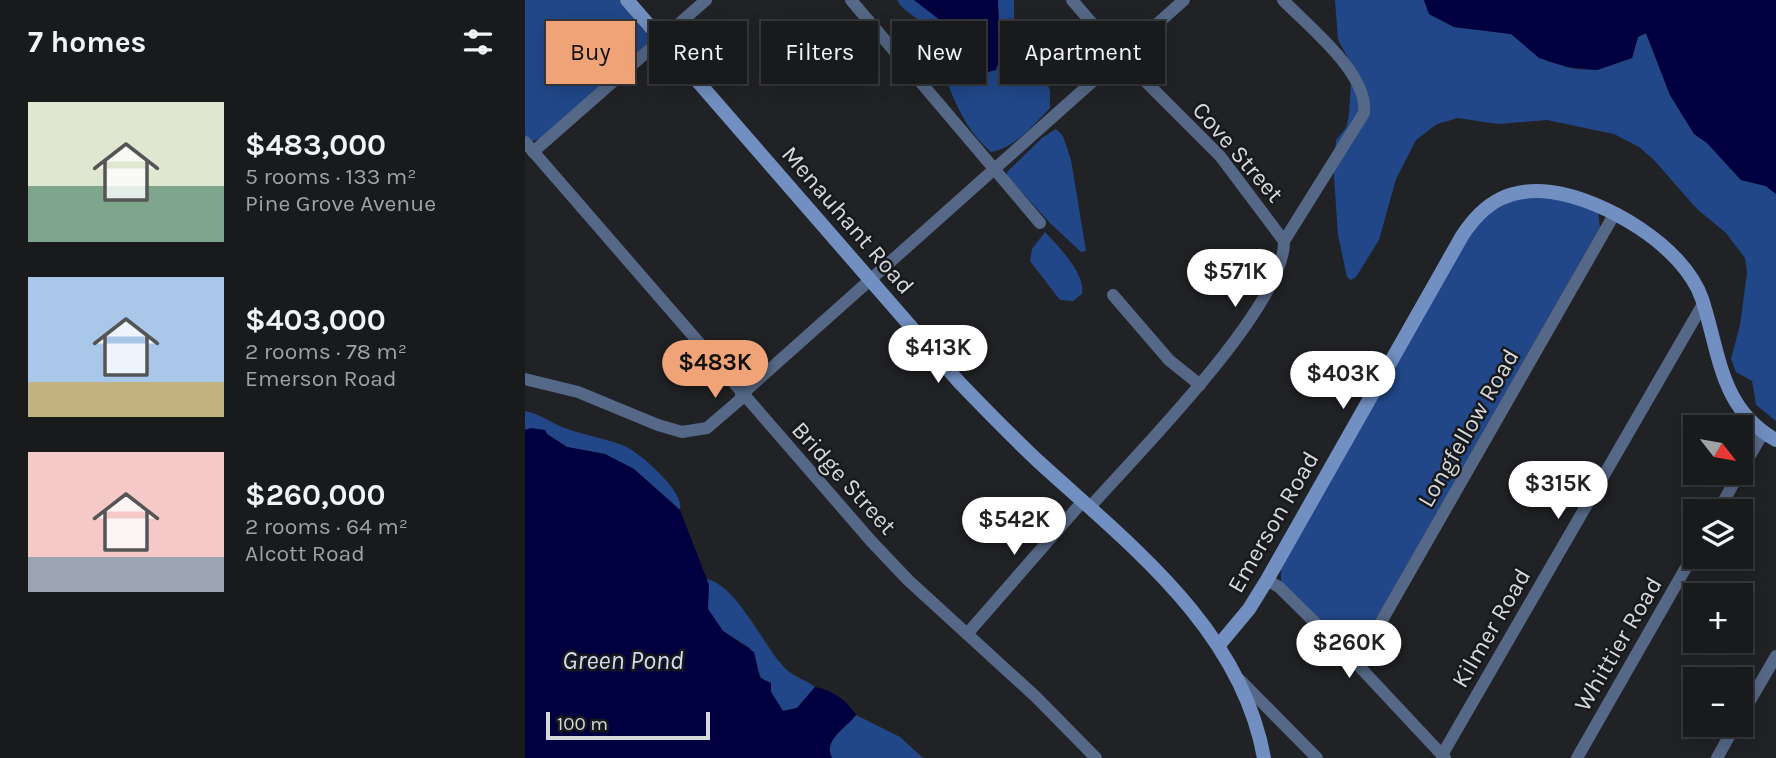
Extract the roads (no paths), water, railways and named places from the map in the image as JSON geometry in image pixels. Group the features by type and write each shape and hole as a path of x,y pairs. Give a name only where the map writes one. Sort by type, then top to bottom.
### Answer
{"main road":[{"name":"Menauhant Road","path":"627,0 649,25"},
{"name":"Menauhant Road","path":"700,84 870,282 1002,427 1146,560 1219,645 1240,680 1255,719 1264,758"},
{"name":"Emerson Road","path":"1219,645 1249,608 1267,580 1472,220 1490,203 1513,193 1543,191 1580,198 1615,213"},
{"path":"1615,213 1644,232 1692,281 1703,304 1729,390 1745,418 1770,436"}],"street":[{"path":"681,21 706,0"},
{"path":"851,0 1039,222"},
{"name":"Cove Street","path":"1072,0 1090,21"},
{"path":"1161,21 1184,0"},
{"path":"967,634 1226,356 1278,271 1285,256 1284,241 1354,133 1364,113 1366,99 1359,81 1283,0"},
{"path":"529,150 649,47"},
{"path":"525,379 578,392 674,430 692,432 707,428 1091,84"},
{"name":"Cove Street","path":"1148,84 1220,156 1284,241"},
{"name":"Bridge Street","path":"529,150 871,541 1096,758"},
{"name":"Longfellow Road","path":"1357,664 1615,213"},
{"path":"1113,295 1169,360 1200,385"},
{"name":"Kilmer Road","path":"1444,757 1703,304"},
{"path":"1753,457 1770,436"},
{"name":"Whittier Road","path":"1577,758 1685,569"},
{"path":"1267,580 1279,587 1357,664 1444,757"},
{"path":"1753,695 1776,656"},
{"path":"1240,680 1317,758"},
{"path":"1717,758 1729,737"}],"water":[{"path":"914,0 998,0 1000,45 996,70 988,72 986,70 986,21 941,21"},
{"path":"1424,0 1776,0 1776,194 1766,186 1741,180 1707,143 1694,134 1670,95 1646,33 1638,37 1632,58 1597,70 1567,67 1539,58 1511,34 1454,27 1429,14"},
{"name":"Green Pond","path":"525,430 545,430 567,447 605,454 634,469 680,510 709,585 708,609 723,631 754,652 760,678 771,683 771,692 783,711 797,708 815,687 839,696 856,715 833,740 830,746 832,758 525,758"}]}
